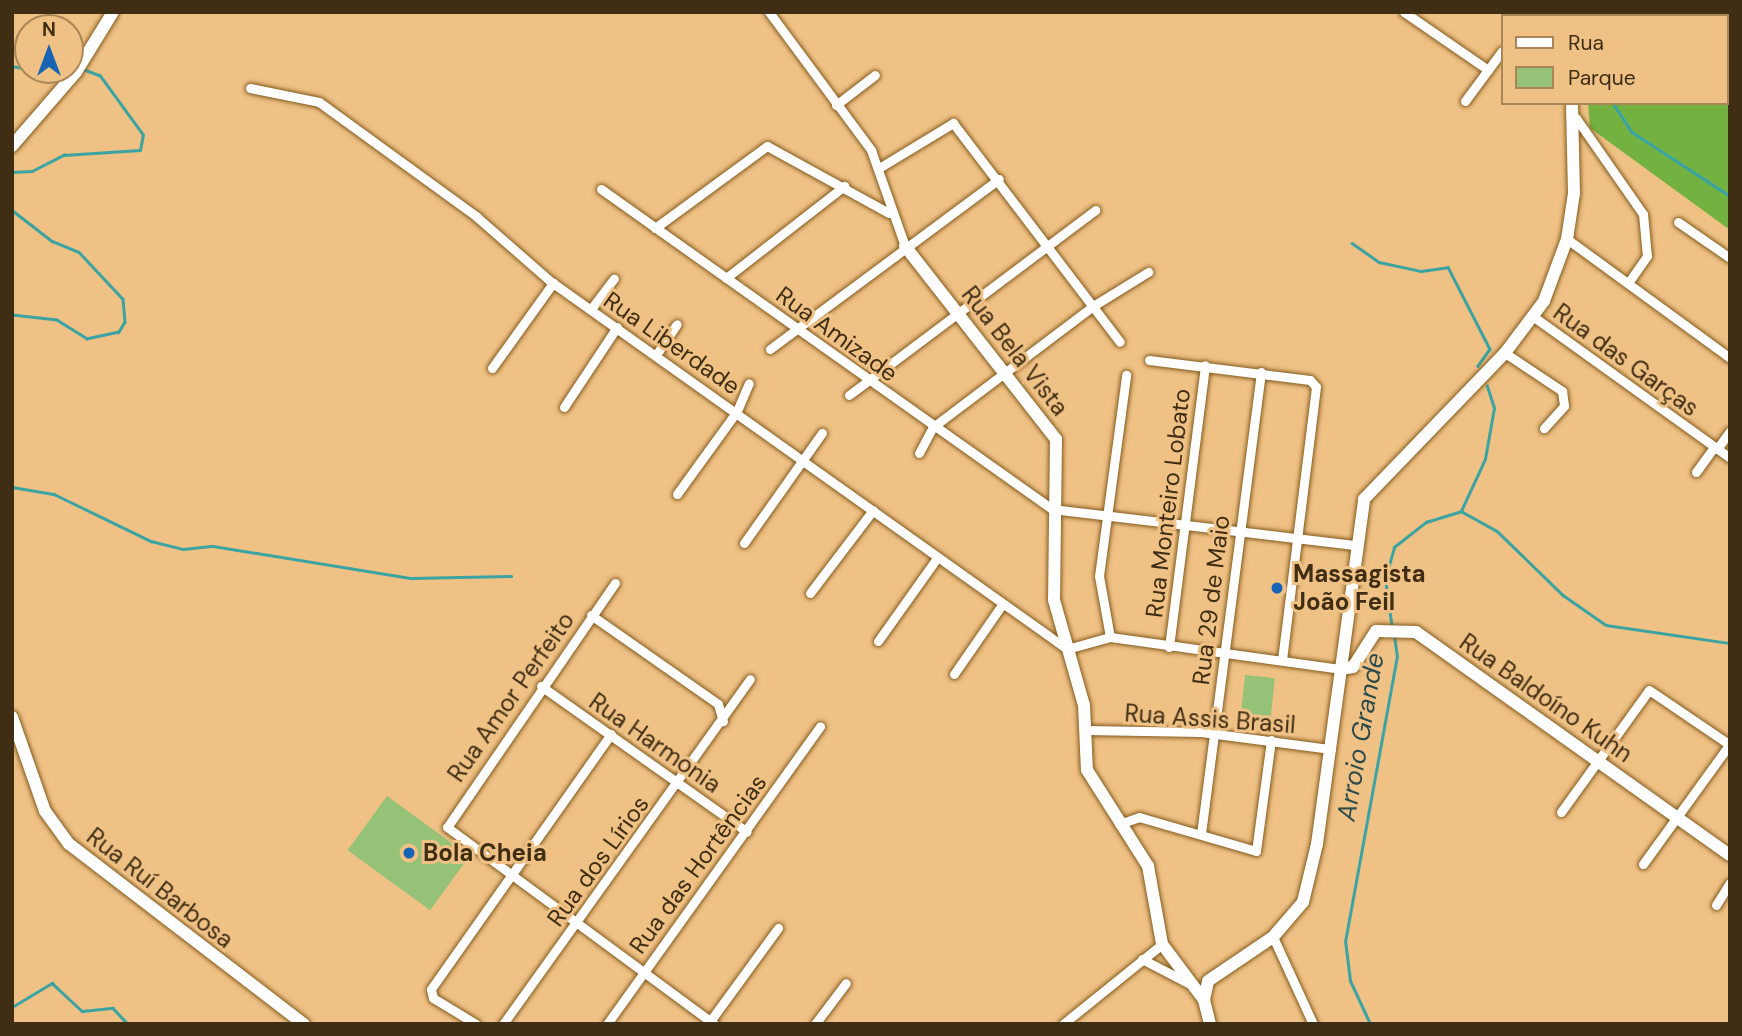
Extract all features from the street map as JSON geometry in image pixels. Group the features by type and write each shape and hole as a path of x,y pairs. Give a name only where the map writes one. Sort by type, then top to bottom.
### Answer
{"main road":[{"path":"13,145 79,68 113,12"},
{"path":"1204,1000 1208,981 1273,937 1303,902 1331,748 1354,545 1371,485 1505,353 1534,317 1567,239 1576,118 1573,105"},
{"name":"Rua Bela Vista","path":"905,246 1056,439 1052,509 1054,600 1086,730 1087,769 1119,824 1148,866 1162,944 1204,1000 1210,1024"},
{"name":"Rua Baldoíno Kuhn","path":"1340,669 1353,667 1381,631 1416,632 1730,855"},
{"name":"Rua Ruí Barbosa","path":"12,717 46,811 69,844 304,1024"}],"street":[{"name":"Rua Bela Vista","path":"769,12 879,168 889,213 905,246"},
{"path":"1405,12 1488,70"},
{"path":"1465,101 1500,54"},
{"path":"835,105 875,75"},
{"name":"Rua Liberdade","path":"250,88 319,102 477,217 553,283 804,459 1001,606 1068,649"},
{"path":"1576,118 1643,214 1647,256 1628,283"},
{"path":"879,168 948,122 999,179 1120,342"},
{"path":"655,228 767,146 889,213"},
{"path":"770,349 793,326 999,179"},
{"path":"726,278 844,186"},
{"name":"Rua Amizade","path":"601,189 1052,509"},
{"path":"849,395 957,310 1095,210"},
{"path":"1678,222 1730,258"},
{"path":"1567,239 1730,358"},
{"path":"919,453 933,427 1093,306 1148,272"},
{"path":"591,309 614,279"},
{"path":"492,368 553,283"},
{"name":"Rua das Garças","path":"1534,317 1730,458"},
{"path":"656,355 677,324"},
{"path":"564,407 617,327"},
{"path":"1505,353 1562,391 1564,406 1544,429"},
{"path":"1149,360 1310,380 1317,394 1282,659"},
{"name":"Rua Monteiro Lobato","path":"1169,647 1205,365"},
{"name":"Rua 29 de Maio","path":"1201,834 1261,372"},
{"path":"1110,637 1099,602 1105,514 1126,375"},
{"path":"677,494 737,411 750,383"},
{"path":"1696,472 1730,431"},
{"path":"744,542 822,432"},
{"path":"1052,509 1184,522 1354,545"},
{"path":"810,593 873,510"},
{"path":"878,641 937,558"},
{"name":"Rua Amor Perfeito","path":"510,877 451,834 450,819 615,583"},
{"path":"954,674 1001,606"},
{"path":"592,615 718,704 723,721"},
{"path":"1068,649 1110,637 1340,669"},
{"name":"Rua dos Lírios","path":"503,1024 680,783 750,679"},
{"name":"Rua Harmonia","path":"541,686 747,832"},
{"path":"1561,812 1649,690 1729,745 1643,864"},
{"name":"Rua das Hortências","path":"607,1024 747,832 820,726"},
{"name":"Rua Assis Brasil","path":"1086,730 1214,734 1331,748"},
{"path":"476,1024 433,998 431,989 611,734"},
{"path":"1119,824 1139,817 1256,851 1270,740"},
{"path":"510,877 711,1023 778,928"},
{"path":"1716,905 1730,883"},
{"path":"1273,937 1312,1024"},
{"path":"1063,1024 1162,944"},
{"path":"1142,959 1195,986"},
{"path":"815,1024 846,983"}],"green space":[{"path":"1581,12 1730,12 1730,230 1590,128 1588,105 1728,105 1728,14"},
{"path":"1245,675 1275,678 1270,728 1240,725"},
{"name":"Bola Cheia","path":"387,796 470,856 430,910 348,850"}],"waterway":[{"path":"12,172 32,171 64,155 140,150 143,135 100,76 84,70"},
{"name":"Arroio Grande","path":"1614,105 1632,132 1730,196"},
{"path":"12,210 52,241 79,252 123,299 125,322 119,332 87,339 57,320 12,315"},
{"path":"1352,243 1379,262 1421,271 1448,267 1490,349 1478,366"},
{"path":"1461,511 1485,459 1494,408 1487,386"},
{"path":"12,487 54,494 151,541 183,549 213,546 411,578 511,576"},
{"name":"Arroio Grande","path":"1392,629 1385,579 1394,547 1426,522 1461,511 1497,531 1563,595 1606,625 1730,643"},
{"name":"Arroio Grande","path":"1370,1024 1350,981 1345,942 1397,657 1394,635"},
{"path":"12,1007 52,983 82,1011 113,1008 128,1024"}],"place":[{"name":"Massagista João Feil","path":"1277,588"},
{"name":"Bola Cheia","path":"409,853"}]}
